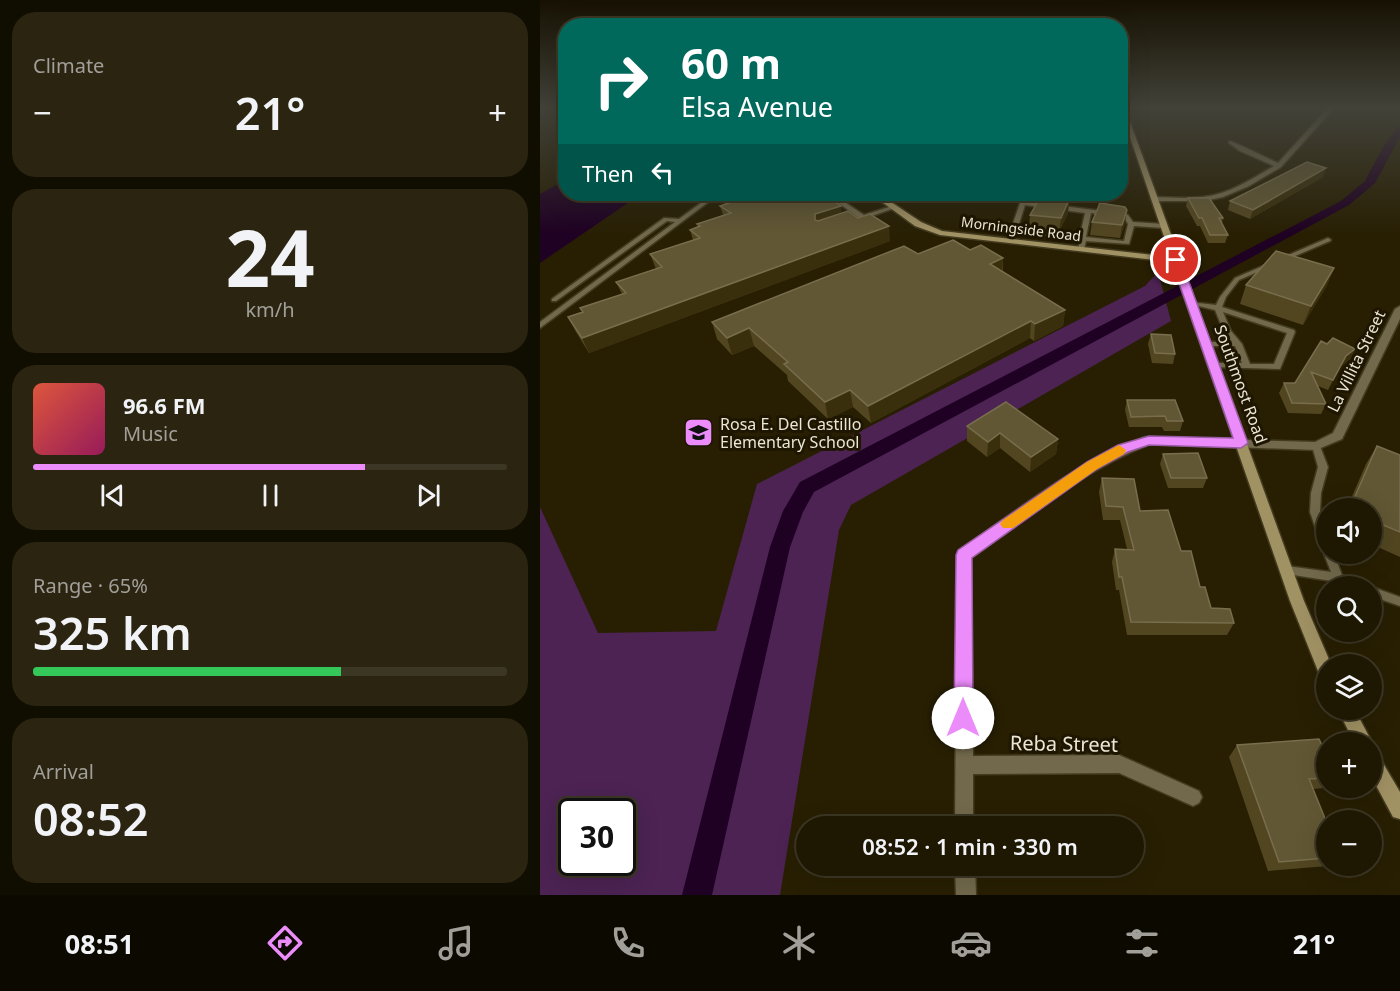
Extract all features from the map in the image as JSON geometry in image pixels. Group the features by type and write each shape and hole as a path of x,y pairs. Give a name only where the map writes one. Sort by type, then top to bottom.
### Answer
{"main road":[{"name":"Southmost Road","path":"1137,150 1241,443 1319,654"},
{"name":"Morningside Road","path":"886,201 918,224 940,233 1081,249 1177,264"},
{"path":"1382,778 1400,810"}],"street":[{"path":"1242,150 1279,166"},
{"path":"1155,199 1210,198 1224,194 1279,166 1294,150"},
{"name":"La Villita Street","path":"1316,446 1338,436 1400,309"},
{"path":"964,816 964,555 1092,465 1123,448 1149,440 1316,446"},
{"name":"Reba Street","path":"963,765 1119,764 1193,797"},
{"path":"965,876 966,895"}],"lane":[{"path":"540,326 706,201"},
{"path":"839,201 863,218"},
{"path":"1010,241 1023,203 1126,216 1128,227 1125,236 1127,243 1014,231"},
{"path":"852,221 895,207"},
{"path":"1081,249 1088,211"},
{"path":"554,300 669,216 679,221"},
{"path":"1086,222 1095,223"},
{"path":"1128,227 1164,226"},
{"path":"1084,230 1092,231"},
{"path":"1247,365 1238,344 1228,332 1218,308 1223,297 1238,279 1328,240"},
{"path":"567,291 582,294"},
{"path":"1192,303 1218,308 1291,332 1288,343 1281,353 1278,367 1214,365"},
{"path":"1206,344 1238,344"},
{"path":"1316,446 1323,467 1316,493 1316,515"},
{"path":"1287,570 1325,576"},
{"path":"1382,595 1399,602"}],"shaded area":[{"path":"558,184 558,201 631,201 540,263 540,194"},
{"path":"1158,272 1171,321 851,505 839,530 780,895 540,895 540,507 598,633 716,631 757,484 1145,286"}],"building":[{"path":"1307,162 1326,168 1253,210 1230,201"},
{"path":"1188,198 1209,198 1223,218 1219,218 1228,235 1210,235 1202,218 1199,218"},
{"path":"726,201 834,201 841,206 815,214 815,220 848,211 858,218 870,214 889,226 582,338 568,317 583,312 580,308 626,293 616,282 662,267 650,254 700,238 690,230 700,226 697,224 731,213 720,206 729,203"},
{"path":"1038,201 1069,201 1061,218 1030,215"},
{"path":"1100,203 1125,207 1127,210 1122,225 1092,222"},
{"path":"953,240 970,250 981,245 1003,258 990,264 1065,310 1035,324 1031,321 868,406 850,390 825,402 784,364 788,362 749,328 727,338 712,322 904,246 918,254"},
{"path":"1276,251 1334,268 1311,306 1246,285"},
{"path":"1151,334 1171,335 1175,354 1155,353"},
{"path":"1333,338 1355,349 1346,356 1333,380 1311,372 1326,404 1292,403 1284,383 1295,383 1321,341 1327,344"},
{"path":"1127,400 1175,400 1183,421 1167,421 1165,416 1131,417"},
{"path":"1006,402 1058,439 1031,457 1000,433 988,442 967,426"},
{"path":"1377,446 1400,455 1400,532 1382,525 1382,498 1354,498"},
{"path":"1198,453 1207,478 1171,478 1163,454"},
{"path":"1102,478 1134,479 1140,511 1168,510 1181,551 1191,551 1200,587 1205,587 1211,608 1230,609 1234,623 1131,622 1122,577 1119,577 1115,549 1134,550 1123,507 1106,506"},
{"path":"1316,739 1316,779 1309,779 1322,810 1316,810 1316,859 1279,862 1237,745"}],"waterway":[{"path":"697,895 780,547 793,511 807,487 1345,203 1370,183 1387,150"}],"slow traffic":[{"path":"1008,524 1092,465 1119,450"}],"place":[{"name":"Rosa E. Del Castillo Elementary School","path":"699,433"}],"route":[{"path":"963,718 964,555 1092,465 1123,448 1149,440 1241,443 1176,260"}]}
